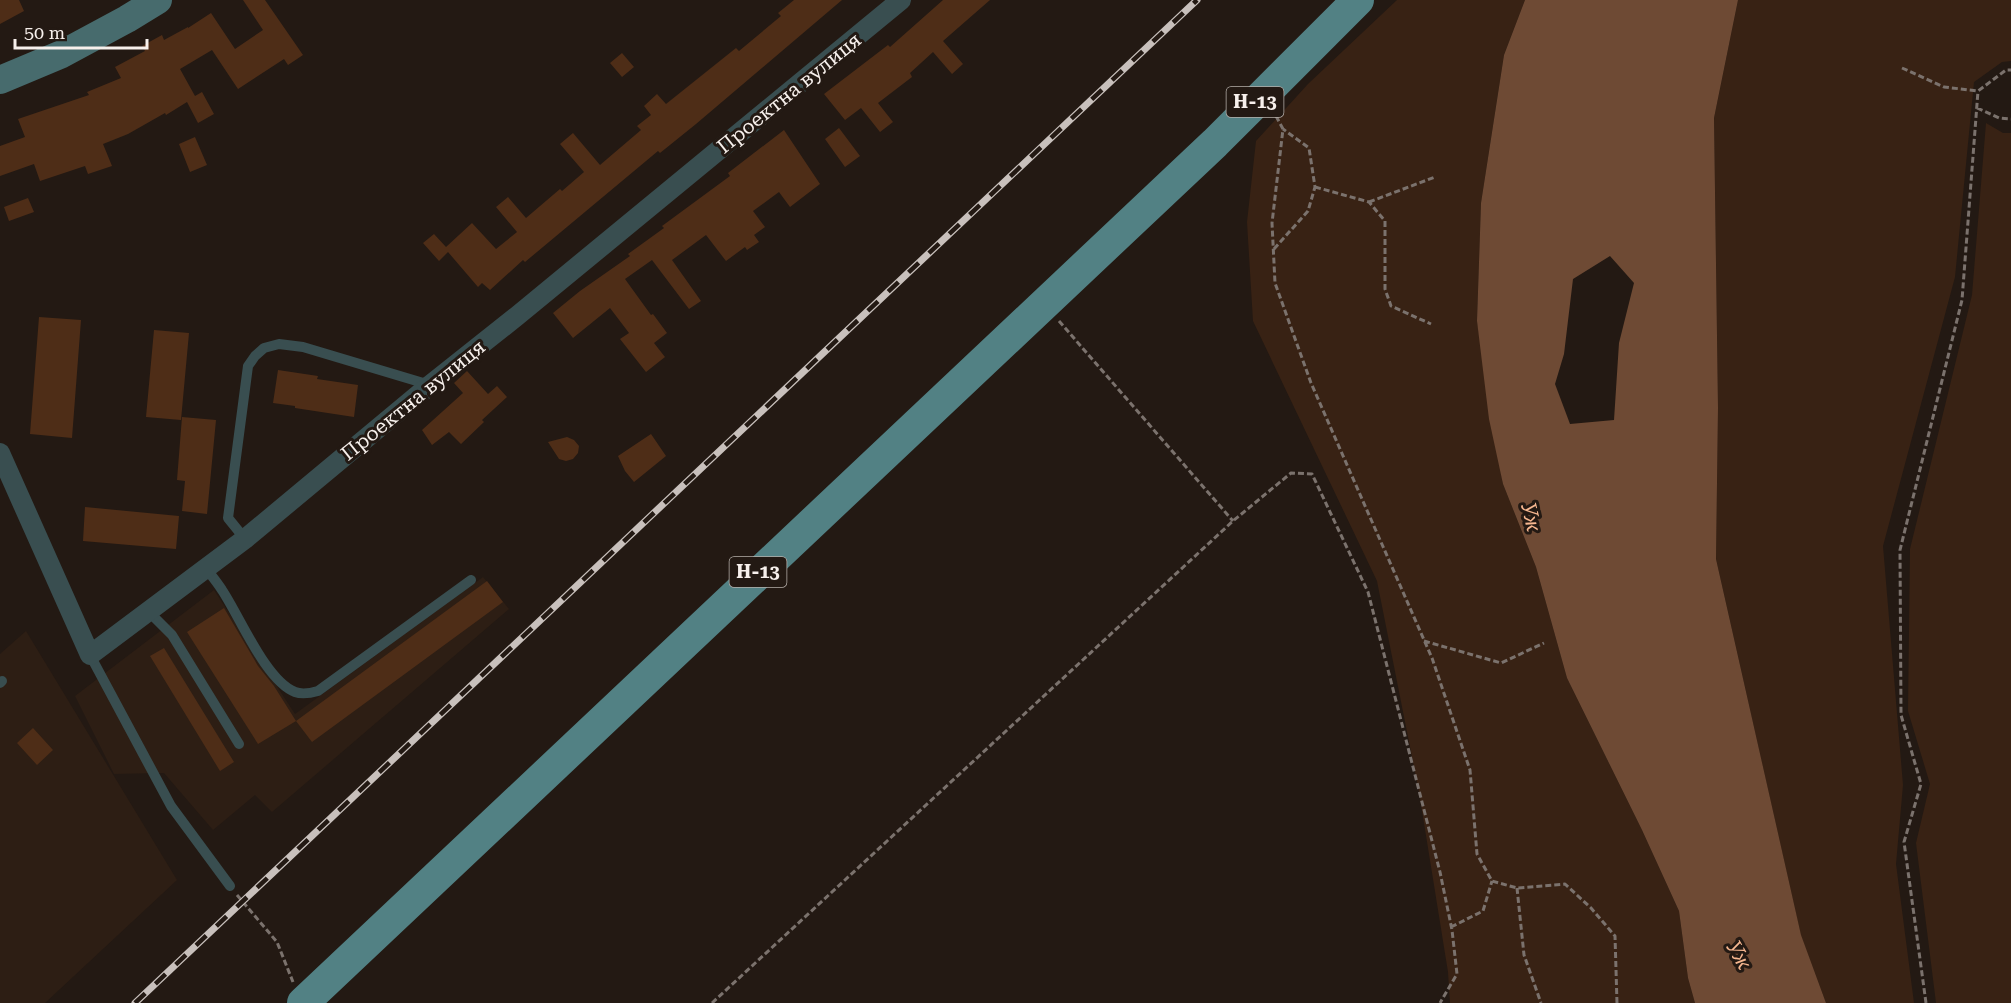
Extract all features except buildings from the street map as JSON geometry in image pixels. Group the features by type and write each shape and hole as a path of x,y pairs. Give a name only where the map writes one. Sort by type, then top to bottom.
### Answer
{"main road":[{"path":"0,80 62,54 159,0"},
{"name":"Н-13","path":"298,993 1215,143 1358,0"}],"street":[{"name":"Проектна вулиця","path":"90,655 245,539 901,0"},
{"path":"0,453 90,655"}],"lane":[{"path":"245,539 228,518 248,366 264,348 279,344 303,347 430,385"},
{"path":"205,567 221,588 271,672 284,685 296,692 306,694 318,691 471,580"},
{"path":"148,611 172,635 239,744"},
{"path":"90,655 171,806 230,886"}],"path":[{"path":"1902,68 1944,87 1978,91 2006,70 2011,70"},
{"path":"1926,1003 1904,842 1921,784 1901,715 1900,550 1962,300 1978,91"},
{"path":"1263,94 1283,129 1309,148 1316,187 1308,211 1273,250"},
{"path":"1977,108 1999,118 2011,119"},
{"path":"1283,129 1272,223 1275,283 1311,383 1432,658 1470,770 1477,854 1492,881 1517,888 1566,884 1592,908 1615,936 1617,1003"},
{"path":"1369,202 1435,177"},
{"path":"1316,187 1369,202 1385,221 1385,289 1391,306 1431,324"},
{"path":"1044,303 1233,521"},
{"path":"712,1003 1233,521 1291,473 1312,474 1368,591 1440,872 1451,927 1457,974 1440,1003"},
{"path":"1424,641 1501,663 1544,643"},
{"path":"1451,927 1483,911 1492,881"},
{"path":"230,886 277,942 298,993"},
{"path":"1517,888 1524,955 1541,1003"}],"shaded area":[{"path":"1397,0 1525,0 1504,55 1481,203 1477,321 1503,484 1536,567 1567,678 1679,911 1688,978 1695,1003 1450,1003 1448,972 1419,792 1377,581 1253,321 1247,222 1256,141 1308,84"},
{"path":"1738,0 2011,0 2011,61 2002,62 1974,82 1955,277 1883,546 1903,785 1896,864 1914,1003 1826,1003 1801,936 1716,559 1718,408 1714,118"},
{"path":"1986,123 2003,133 2011,133 2011,1003 1936,1003 1916,843 1930,784 1908,711 1910,549 1972,295"},
{"path":"483,577 509,609 272,812 255,795 213,830 164,773 114,774 75,696 214,590 295,714"},
{"path":"26,631 177,880 45,1003 0,1003 0,654"}],"water":[{"name":"Уж","path":"1525,0 1738,0 1714,118 1718,408 1716,559 1801,935 1826,1003 1695,1003 1688,978 1679,911 1567,678 1536,567 1503,484 1489,419 1477,321 1481,203 1504,55","holes":["1610,256 1634,283 1619,343 1614,420 1570,424 1555,384 1564,354 1573,279"]}],"railway":[{"path":"135,1003 1197,0"}]}
